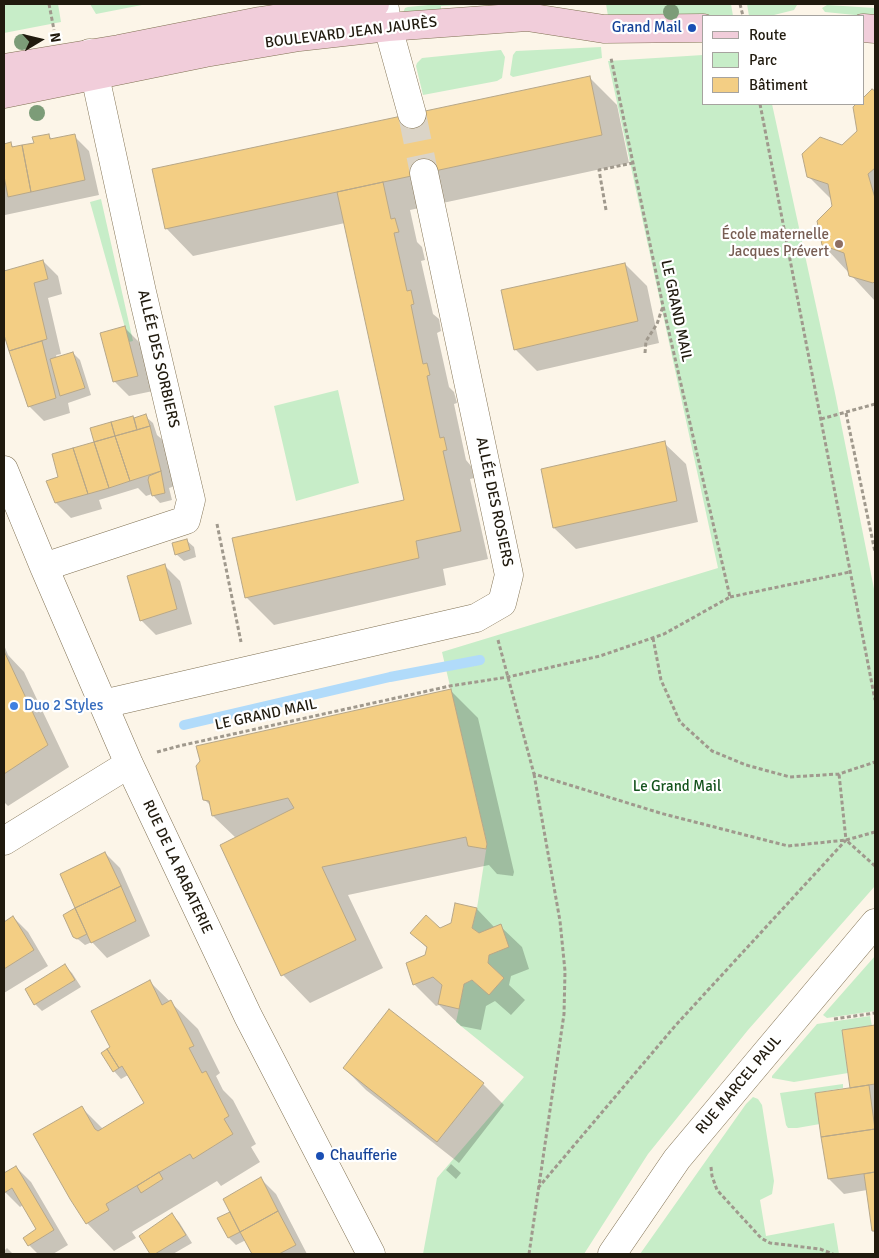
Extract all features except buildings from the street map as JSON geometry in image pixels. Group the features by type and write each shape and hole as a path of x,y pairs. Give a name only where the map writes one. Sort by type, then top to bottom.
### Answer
{"main road":[{"name":"BOULEVARD JEAN JAURÈS","path":"4,94 92,64 119,49 260,21 382,11 527,17 604,29 702,28"},
{"name":"BOULEVARD JEAN JAURÈS","path":"4,68 92,64"}],"street":[{"path":"382,11 412,114"},
{"name":"ALLÉE DES SORBIERS","path":"44,567 186,520 191,500 140,283 92,64"},
{"name":"ALLÉE DES ROSIERS","path":"104,704 476,618 502,603 509,575 424,173"},
{"name":"RUE DE LA RABATERIE","path":"4,470 129,764 248,1016 371,1254"},
{"path":"4,841 129,764"},
{"name":"RUE MARCEL PAUL","path":"612,1254 676,1159 875,923"}],"path":[{"name":"LE GRAND MAIL","path":"604,29 663,306 730,597"},
{"path":"760,105 875,700"},
{"path":"606,210 599,170 634,163"},
{"path":"645,353 646,341 658,324 663,306"},
{"path":"821,419 875,404"},
{"path":"846,412 875,552"},
{"path":"216,520 247,671"},
{"path":"710,531 715,530"},
{"name":"LE GRAND MAIL","path":"154,753 450,686 508,677 600,656 664,634 730,597 850,572"},
{"path":"476,618 496,632 534,774 560,921 565,971 564,1014 529,1254"},
{"path":"653,638 661,680 680,722 712,751 746,765 790,777 839,774 875,762"},
{"path":"534,774 660,814 788,846 846,840 875,832"},
{"path":"839,774 846,840 875,866"},
{"path":"538,1188 675,1026 846,840"},
{"path":"711,1162 712,1176 717,1190 761,1238 770,1243 820,1248 833,1254"}],"green space":[{"path":"4,4 58,4 61,22 4,33"},
{"path":"90,4 147,4 96,14"},
{"path":"438,4 477,4 441,6 441,10 488,6 488,4 518,4 517,6 403,13 405,8 408,7"},
{"path":"606,4 731,4 733,15 702,16 608,16"},
{"path":"747,4 797,4 794,10 774,15 749,15"},
{"path":"827,5 875,8 875,17 825,12 822,8"},
{"path":"601,47 602,58 513,77 510,75 513,55 516,51"},
{"path":"501,50 505,57 502,78 497,81 423,95 416,66 422,58"},
{"name":"Le Grand Mail","path":"702,55 702,105 772,105 835,393 875,594 875,886 748,1030 648,1154 584,1254 423,1254 437,1178 524,1077 456,1022 464,984 472,980 489,994 504,978 488,963 489,955 479,933 472,928 487,844 442,652 718,568 608,61"},
{"path":"101,199 133,341 129,342 90,202"},
{"path":"338,390 359,483 296,501 274,406"},
{"path":"875,956 875,1011 827,1018 823,1015"},
{"path":"870,1016 872,1026 842,1030 848,1073 794,1082 772,1078 817,1024"},
{"path":"843,1084 843,1088 815,1093 820,1124 788,1128 780,1093"},
{"path":"753,1097 758,1099 762,1105 774,1181 772,1194 760,1200 766,1236 834,1223 839,1254 640,1254 746,1104"}],"waterway":[{"path":"184,725 390,677 480,660"}],"tunnel":[{"path":"412,114 424,173"}],"place":[{"name":"Grand Mail","path":"692,28"},
{"name":"École maternelle Jacques Prévert","path":"839,244"},
{"name":"Duo 2 Styles","path":"14,706"},
{"name":"Chaufferie","path":"320,1156"}]}
